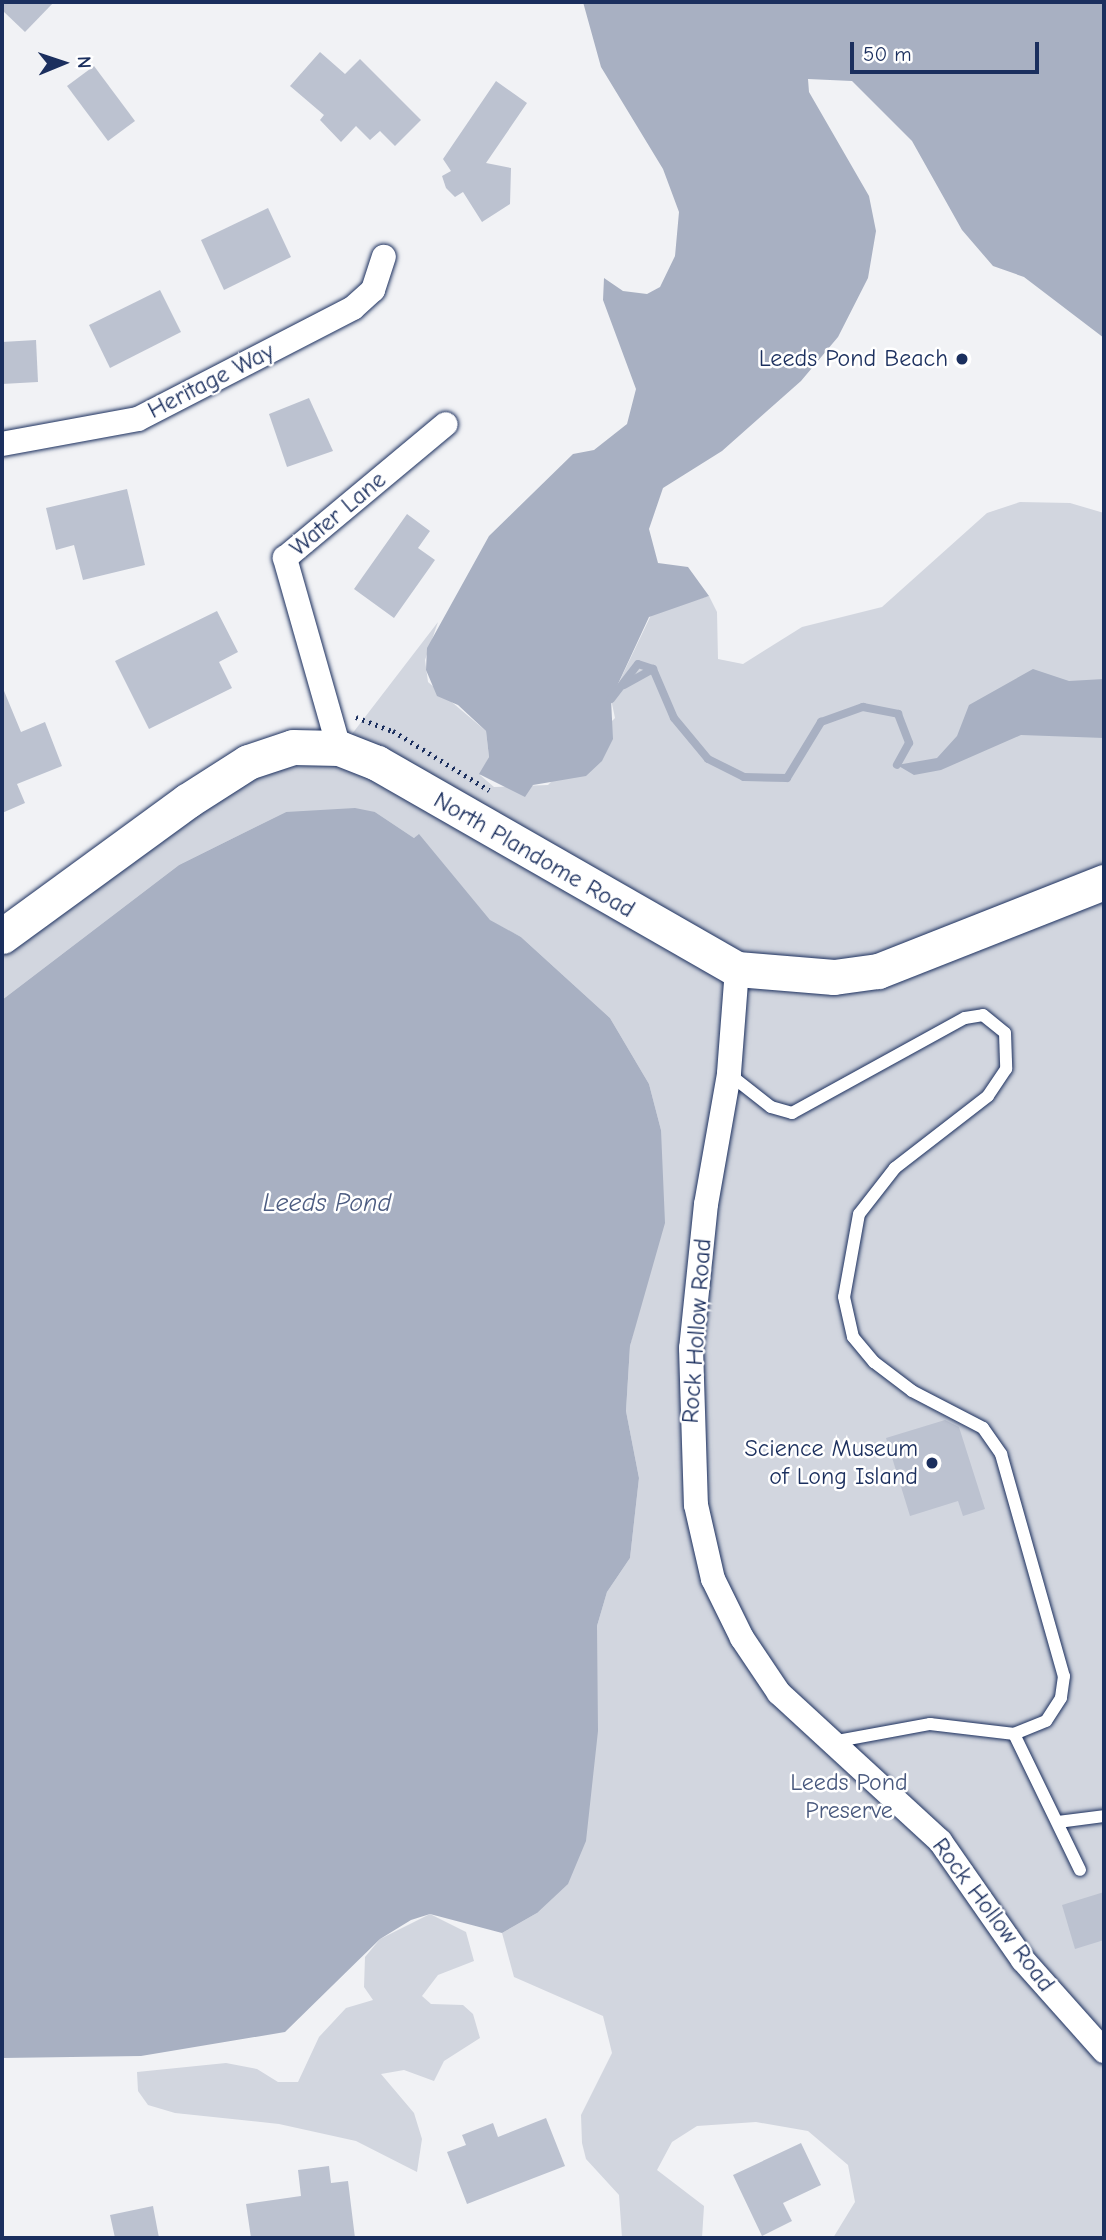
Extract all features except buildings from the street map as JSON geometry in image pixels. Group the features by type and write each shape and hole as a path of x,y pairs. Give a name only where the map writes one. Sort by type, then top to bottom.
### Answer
{"main road":[{"name":"North Plandome Road","path":"2,936 248,762 341,732 377,764 737,969 834,977 878,971 1104,882"}],"street":[{"name":"Heritage Way","path":"2,444 138,419 353,308 373,290 384,257"},
{"name":"Water Lane","path":"341,732 285,558 446,424"},
{"name":"Rock Hollow Road","path":"737,969 730,1074 706,1204 691,1348 696,1505 713,1578 742,1638 779,1693 940,1841 1023,1959 1104,2051"}],"lane":[{"path":"730,1074 771,1107 792,1113 965,1018 983,1015 1005,1033 1006,1069 988,1096 895,1168 859,1214 844,1297 853,1337 874,1362 912,1391 983,1428 1001,1454 1064,1676 1046,1721 1014,1734 930,1724 832,1742"},
{"path":"1014,1734 1080,1870"},
{"path":"1058,1822 1104,1816"}],"path":[{"path":"341,732 393,731 499,796"}],"green space":[{"name":"Leeds Pond Preserve","path":"1020,502 1070,503 1104,513 1104,2238 833,2238 855,2202 848,2165 808,2131 756,2122 697,2126 672,2142 657,2170 704,2206 702,2238 622,2238 619,2195 586,2159 582,2143 581,2115 612,2053 603,2016 514,1977 502,1933 537,1913 597,1626 607,1592 630,1558 639,1478 626,1411 630,1346 643,1293 661,1130 649,1084 610,1018 521,937 490,921 419,835 414,838 375,812 286,812 179,865 2,1000 2,936 187,801 342,747 438,622 425,660 428,682 486,731 489,757 480,775 494,787 548,785 615,718 611,699 652,613 709,596 717,612 718,659 743,664 802,627 882,607 987,513"},
{"path":"430,1914 466,1932 474,1961 438,1975 422,1996 431,2004 463,2005 473,2014 480,2038 444,2061 434,2081 404,2070 381,2074 414,2113 422,2139 417,2172 356,2141 279,2124 175,2113 148,2105 138,2091 137,2072 226,2063 257,2069 278,2082 298,2082 319,2037 346,2008 373,2000 364,1987 365,1957 380,1939"}],"water":[{"path":"583,2 1104,2 1104,338 1024,277 993,266 962,230 912,141 852,81 808,79 809,92 869,196 876,231 868,278 838,337 801,381 722,451 663,488 649,529 658,563 688,567 709,596 649,617 611,699 613,739 602,761 586,776 533,785 525,797 479,774 489,757 486,731 458,705 437,696 426,670 427,648 489,536 573,454 594,450 627,424 636,389 603,300 604,278 623,291 647,294 660,287 675,256 679,212 663,169 601,67"},
{"path":"1033,669 1069,681 1104,679 1104,738 1021,735 941,770 914,775 897,765 937,758 957,736 969,705"},
{"name":"Leeds Pond","path":"355,808 375,812 414,838 419,834 490,920 521,937 610,1018 649,1084 661,1130 665,1223 630,1346 626,1411 639,1478 630,1558 607,1592 597,1626 598,1731 586,1841 568,1884 537,1913 502,1933 430,1914 411,1920 380,1939 285,2032 141,2056 2,2058 2,1000 179,865 286,812"}],"waterway":[{"path":"611,699 638,664 653,669 674,718 708,759 744,777 787,778 821,722 863,707 898,714 909,743 897,765"},
{"path":"624,685 653,669"}],"place":[{"name":"Leeds Pond Beach","path":"962,359"},
{"name":"Science Museum of Long Island","path":"932,1463"}]}
